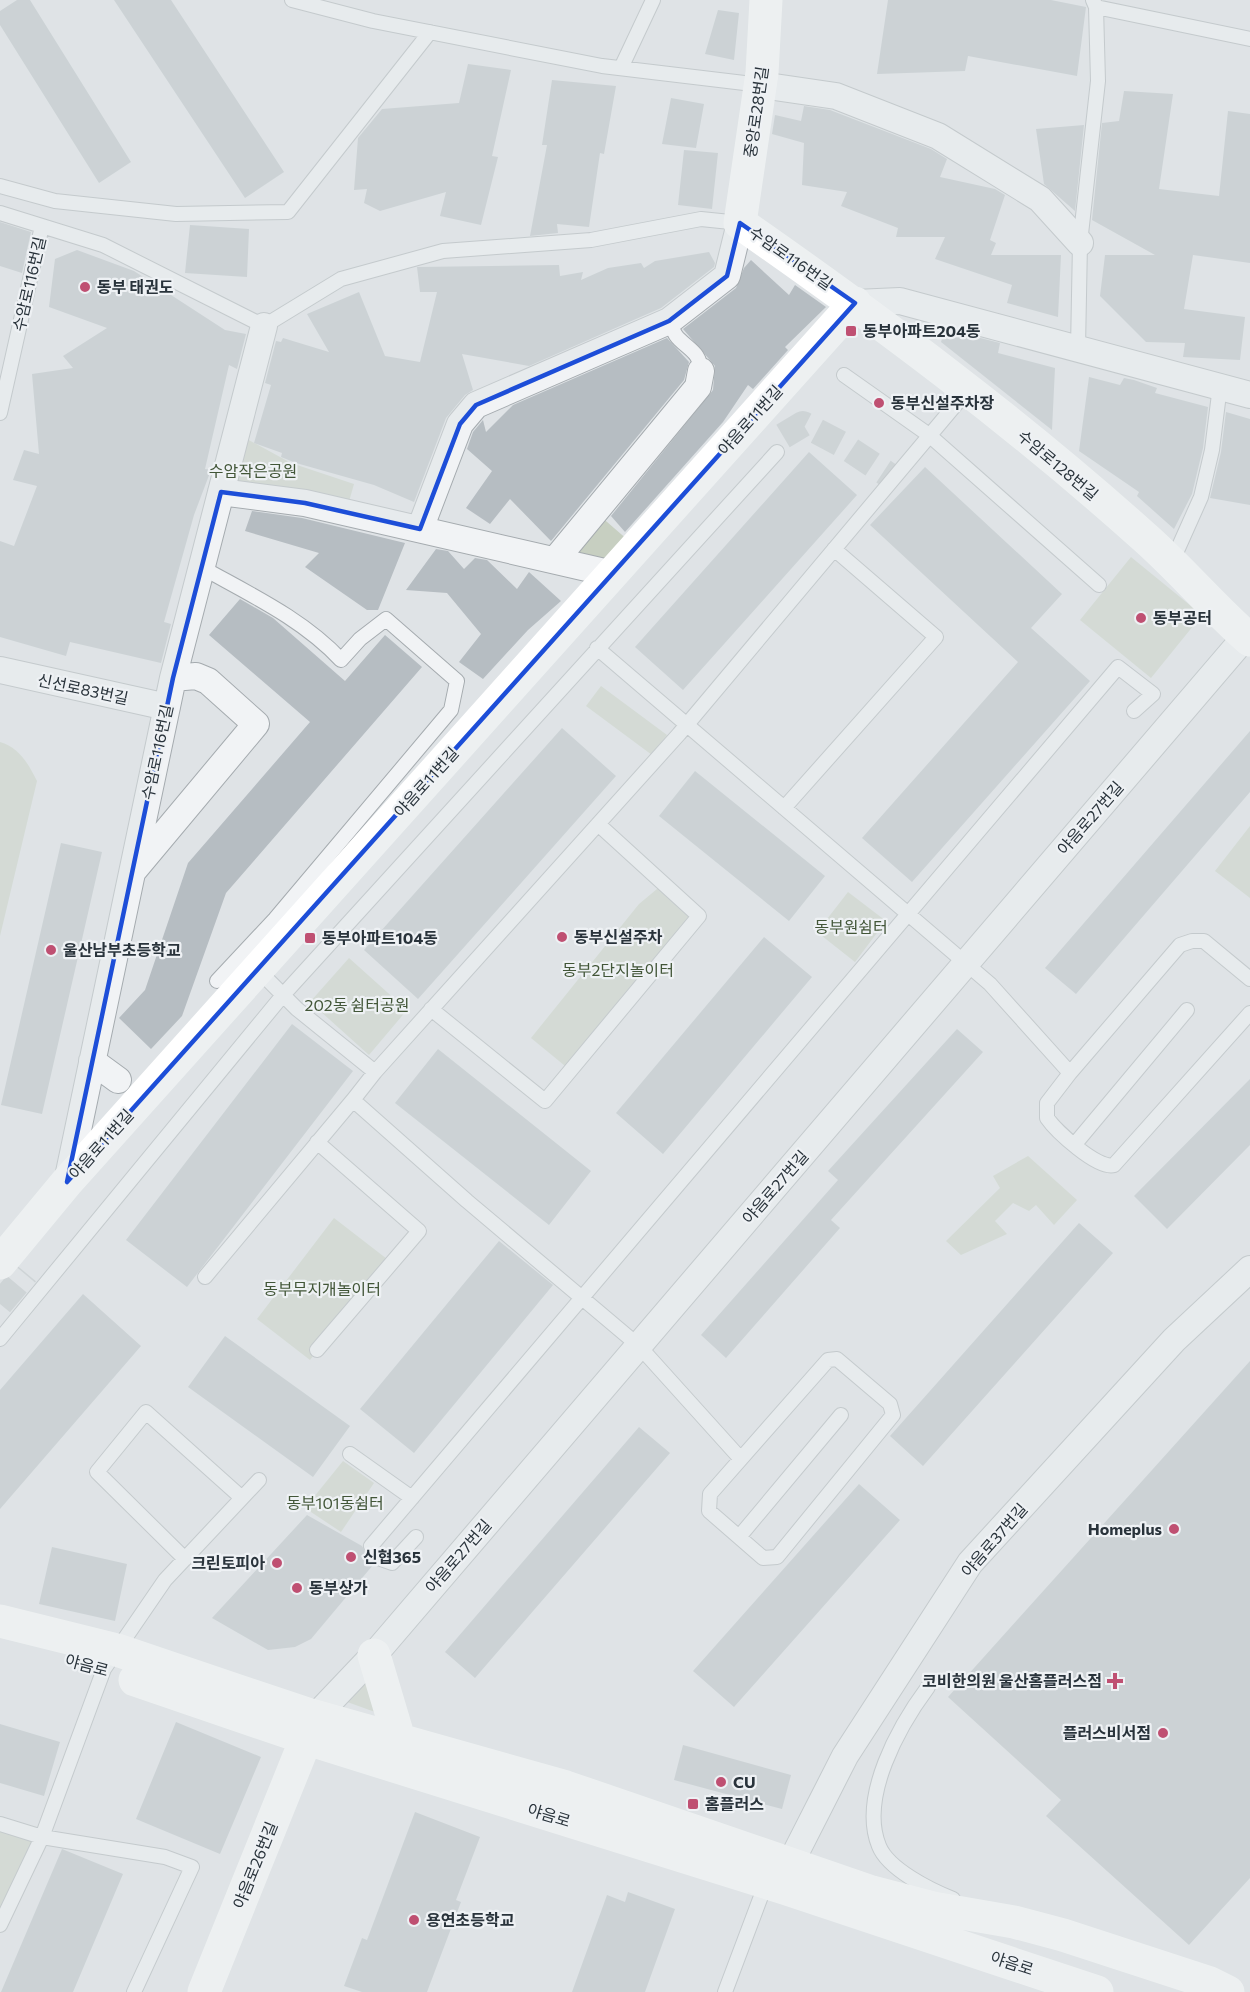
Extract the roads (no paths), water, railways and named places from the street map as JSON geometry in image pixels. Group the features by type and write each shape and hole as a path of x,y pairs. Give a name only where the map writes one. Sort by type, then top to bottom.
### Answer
{"street":[{"name":"중앙로28번길","path":"740,223 761,85 766,0"},
{"path":"761,85 836,96 938,136 1040,199 1080,243"},
{"path":"420,529 460,424 476,405 669,321 727,276 740,223"},
{"name":"수암로116번길","path":"740,223 855,303"},
{"path":"855,303 900,301 1250,394"},
{"name":"수암로128번길","path":"855,303 1123,519 1248,638"},
{"name":"야음로11번길","path":"0,1263 67,1182 855,303"},
{"name":"수암로116번길","path":"67,1182 173,678 264,326"},
{"path":"556,560 698,387 701,371"},
{"path":"221,492 305,503 613,574"},
{"name":"야음로27번길","path":"311,1727 1248,638"},
{"name":"신선로83번길","path":"0,670 167,707"},
{"path":"132,873 256,724 208,681 196,676 173,678"},
{"path":"144,812 167,831"},
{"path":"92,1061 118,1080"},
{"name":"야음로37번길","path":"780,1878 845,1756 970,1563 1173,1340 1250,1269"},
{"name":"야음로","path":"0,1621 311,1727 780,1878 1097,1992"},
{"name":"야음로","path":"0,1644 110,1659"},
{"path":"374,1655 399,1740"},
{"name":"야음로","path":"311,1727 399,1740 566,1787 780,1878 872,1892 942,1910 1014,1922 1064,1935 1210,1983 1228,1992"},
{"name":"야음로26번길","path":"204,1992 311,1727"}],"lane":[{"path":"292,0 430,32 621,68 761,85"},
{"path":"621,68 653,0"},
{"path":"1078,348 1080,243 1098,81 1094,4 1250,39"},
{"path":"0,186 55,201 176,214 288,212 430,32"},
{"name":"수암로116번길","path":"0,213 103,245 264,326 341,279 443,251 591,240 701,219 740,223"},
{"name":"수암로116번길","path":"0,413 42,226"},
{"path":"669,321 677,338 693,349 701,359 701,371"},
{"path":"844,375 929,435 1099,585"},
{"path":"1171,563 1201,497 1212,450 1220,386"},
{"path":"205,1277 375,1072 687,724 967,391"},
{"path":"0,1339 283,995 777,452"},
{"path":"784,808 936,637 834,549"},
{"path":"201,567 281,612 327,644 341,660 360,639 386,619 457,681 451,710 275,919 217,981"},
{"path":"597,648 990,984 1070,1072"},
{"path":"416,1537 392,1563 378,1558 371,1546 1118,667 1153,694 1134,711"},
{"path":"431,1009 545,1101 699,916 598,824"},
{"path":"1250,979 1204,941 1185,943 1070,1072 1047,1103 1046,1111 1050,1122 1095,1162 1108,1167 1114,1165 1250,1013"},
{"path":"258,969 283,995 375,1072"},
{"path":"1074,1144 1187,1010"},
{"path":"353,1100 639,1346 739,1457"},
{"path":"316,1350 419,1232 317,1142"},
{"path":"828,1359 842,1360 892,1407 891,1419 777,1557 763,1558 708,1507 710,1494 739,1457 828,1359"},
{"path":"185,1559 97,1472 146,1412 242,1498"},
{"path":"739,1537 841,1415"},
{"path":"350,1454 412,1498"},
{"path":"0,1925 42,1837 110,1659 165,1580 259,1480"},
{"path":"928,1688 912,1708 885,1763 872,1812 879,1847 901,1872 940,1894 1014,1922"},
{"path":"0,1824 42,1837 165,1857 192,1867 134,1992"},
{"path":"725,1992 780,1878"}],"tunnel":[{"path":"783,436 803,424 843,445 893,478"},
{"path":"0,1304 26,1273"}],"place":[{"name":"동부 태권도","path":"85,287"},
{"name":"동부아파트204동","path":"851,331"},
{"name":"동부신설주차장","path":"879,403"},
{"name":"동부공터","path":"1141,618"},
{"name":"동부신설주차","path":"562,937"},
{"name":"동부아파트104동","path":"310,938"},
{"name":"울산남부초등학교","path":"51,950"},
{"name":"Homeplus","path":"1174,1529"},
{"name":"신협365","path":"351,1557"},
{"name":"크린토피아","path":"277,1563"},
{"name":"동부상가","path":"297,1588"},
{"name":"코비한의원 울산홈플러스점","path":"1115,1681"},
{"name":"플러스비서점","path":"1163,1733"},
{"name":"CU","path":"721,1782"},
{"name":"홈플러스","path":"693,1804"},
{"name":"용연초등학교","path":"414,1920"}],"park label":[{"name":"수암작은공원","path":"253,471"},
{"name":"동부원쉼터","path":"851,927"},
{"name":"동부2단지놀이터","path":"618,970"},
{"name":"202동 쉼터공원","path":"357,1005"},
{"name":"동부무지개놀이터","path":"322,1289"},
{"name":"동부101동쉼터","path":"335,1503"}]}
